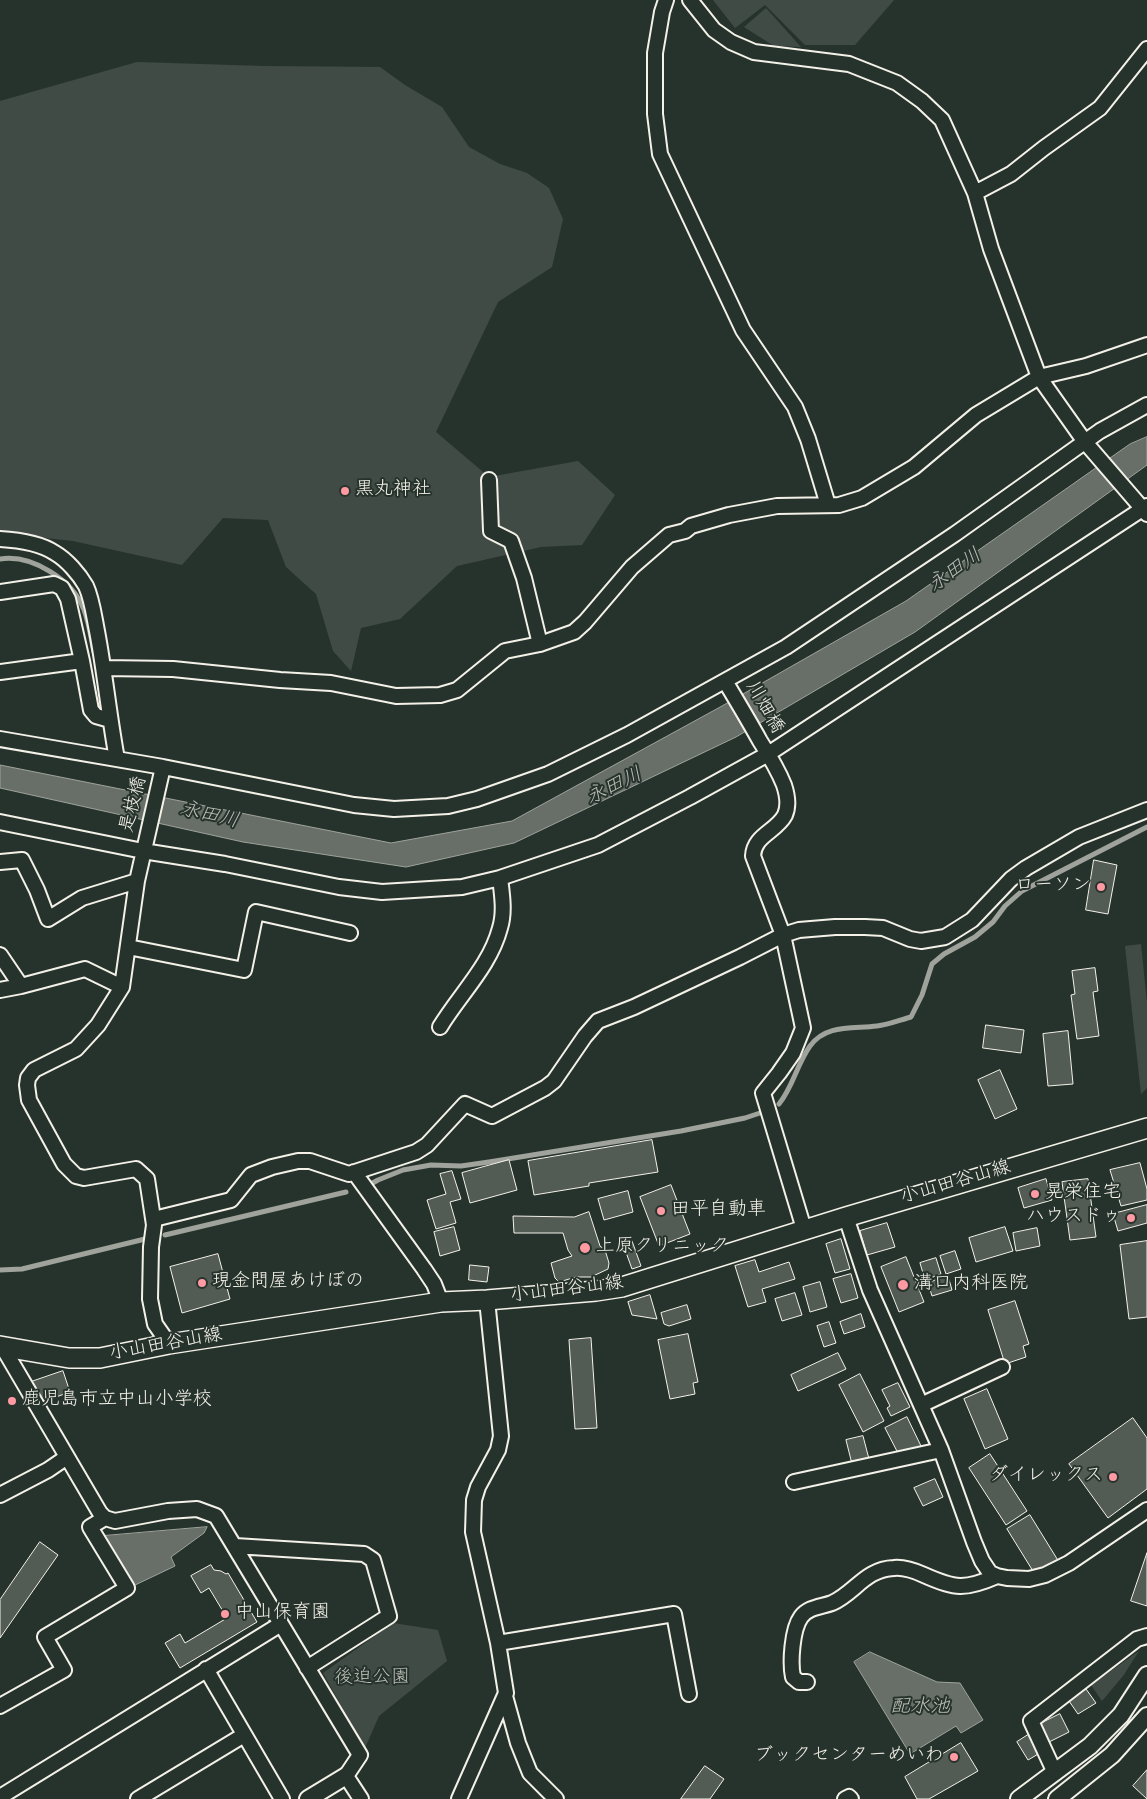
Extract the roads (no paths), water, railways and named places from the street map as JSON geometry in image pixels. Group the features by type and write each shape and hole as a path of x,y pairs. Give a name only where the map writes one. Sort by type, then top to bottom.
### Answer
{"main road":[{"name":"小山田谷山線","path":"1,1346 69,1358 100,1358 169,1344 441,1302 596,1292 622,1287 846,1216 1147,1128"}],"street":[{"path":"666,0 655,53 655,114 660,154 743,330 795,407 808,439 828,505"},
{"path":"0,822 143,851 225,864 339,887 382,892 462,887 500,878 598,845 768,754 1146,509 1085,442 1039,377 991,249 975,192 942,120 922,101 897,83 849,64 754,52 731,42 714,30 690,0"},
{"path":"975,192 1011,174 1100,108 1147,49"},
{"path":"104,668 173,669 280,680 331,683 396,696 440,695 457,690 505,651 540,644 574,632 585,622 632,567 669,535 685,531 691,526 729,515 777,506 839,505 862,498 914,467 976,416 1039,377 1086,366 1147,345"},
{"path":"0,739 163,766 354,805 394,809 448,806 476,799 548,774 628,735 786,646 939,545 1100,431 1147,405"},
{"path":"489,480 491,531 511,541 524,578 540,644"},
{"path":"0,539 35,544 55,553 76,571 86,588 93,611 104,668 117,759"},
{"path":"0,592 54,584 62,588 68,599 91,710 96,716 110,720"},
{"path":"0,672 82,661"},
{"name":"川畑橋","path":"725,681 768,754 784,784 787,795 787,806 784,815 757,842 753,856 783,935 803,1028 793,1053 763,1092 804,1229"},
{"name":"是枝橋","path":"122,987 136,881 163,766"},
{"path":"154,1219 230,1200 251,1175 280,1165 298,1161 310,1161 349,1174 416,1152 426,1145 465,1104 492,1116 545,1088 554,1081 585,1036 598,1022 643,1003 783,935 800,930 865,927 883,928 910,939 921,941 945,937 972,920 1011,879 1026,868 1079,838 1147,810"},
{"path":"0,862 22,860 37,890 48,919 82,898 136,881"},
{"path":"440,1027 483,966 500,928 503,900 500,878"},
{"path":"128,947 244,970 256,912 350,933"},
{"path":"0,955 21,986"},
{"path":"0,990 85,970 122,987 98,1025 76,1049 34,1070 28,1078 26,1085 29,1100 64,1164 76,1176 84,1178 136,1169 147,1179 154,1219 150,1299 155,1324 169,1344"},
{"path":"354,1172 424,1269 434,1284 441,1302"},
{"path":"846,1216 870,1290 940,1450 982,1561 990,1572 997,1576 1029,1579 1045,1575 1069,1563 1147,1510"},
{"path":"459,1799 506,1694 498,1643 473,1532 474,1500 478,1487 498,1450 502,1436 487,1300"},
{"path":"1,1346 100,1513 105,1518 115,1521 168,1511 196,1509 216,1516 360,1755 346,1776 308,1799"},
{"path":"921,1405 1002,1367"},
{"path":"794,1482 940,1450"},
{"path":"0,1495 48,1470 67,1456"},
{"path":"0,1706 64,1670 45,1637 127,1588 90,1527 105,1518"},
{"path":"235,1546 364,1554 373,1560 389,1616 307,1668"},
{"path":"807,1682 799,1682 793,1677 791,1666 794,1639 799,1619 815,1607 832,1603 849,1592 864,1578 882,1569 896,1568 914,1571 943,1584 962,1587 978,1584 997,1576"},
{"path":"498,1643 674,1614 689,1694"},
{"path":"0,1797 281,1624"},
{"path":"1055,1773 1031,1721 1137,1639 1147,1636"},
{"path":"206,1669 282,1799"},
{"path":"1019,1799 1090,1746 1121,1715 1147,1675"},
{"path":"505,1696 518,1742 530,1773 556,1799"},
{"path":"1057,1799 1112,1755 1143,1721 1121,1715"},
{"path":"138,1799 244,1735"},
{"path":"346,1776 361,1799"},
{"path":"845,1799 849,1797 851,1799"}],"water":[{"name":"永田川","path":"1147,437 1147,465 915,632 736,737 514,843 406,867 243,842 0,788 0,765 391,843 512,821 722,706 906,601 1130,444"},
{"path":"207,1527 204,1533 171,1557 175,1566 133,1586 103,1536"},
{"name":"配水池","path":"870,1652 937,1682 960,1683 983,1720 961,1733 956,1726 910,1754 854,1662"}],"waterway":[{"path":"0,559 25,561 38,565 61,579 79,599 84,610 94,652"},
{"path":"779,1104 802,1060 816,1039 824,1034 840,1029 890,1024 911,1017 922,995 932,964 944,954 975,937 993,922 1005,906 1022,891 1147,827"},
{"path":"369,1185 403,1170 431,1165 461,1166 489,1162 681,1131 745,1118 760,1113"},
{"path":"165,1235 346,1192"},
{"path":"0,1270 22,1269 145,1239"}],"place":[{"name":"黒丸神社","path":"345,491"},
{"name":"ローソン","path":"1101,887"},
{"name":"晃栄住宅","path":"1035,1194"},
{"name":"田平自動車","path":"661,1211"},
{"name":"ハウスドゥ","path":"1131,1218"},
{"name":"上原クリニック","path":"585,1248"},
{"name":"現金問屋あけぼの","path":"202,1283"},
{"name":"溝口内科医院","path":"903,1285"},
{"name":"鹿児島市立中山小学校","path":"12,1401"},
{"name":"ダイレックス","path":"1113,1477"},
{"name":"中山保育園","path":"225,1614"},
{"name":"ブックセンターめいわ","path":"954,1757"}],"park label":[{"name":"後迫公園","path":"372,1679"}]}
